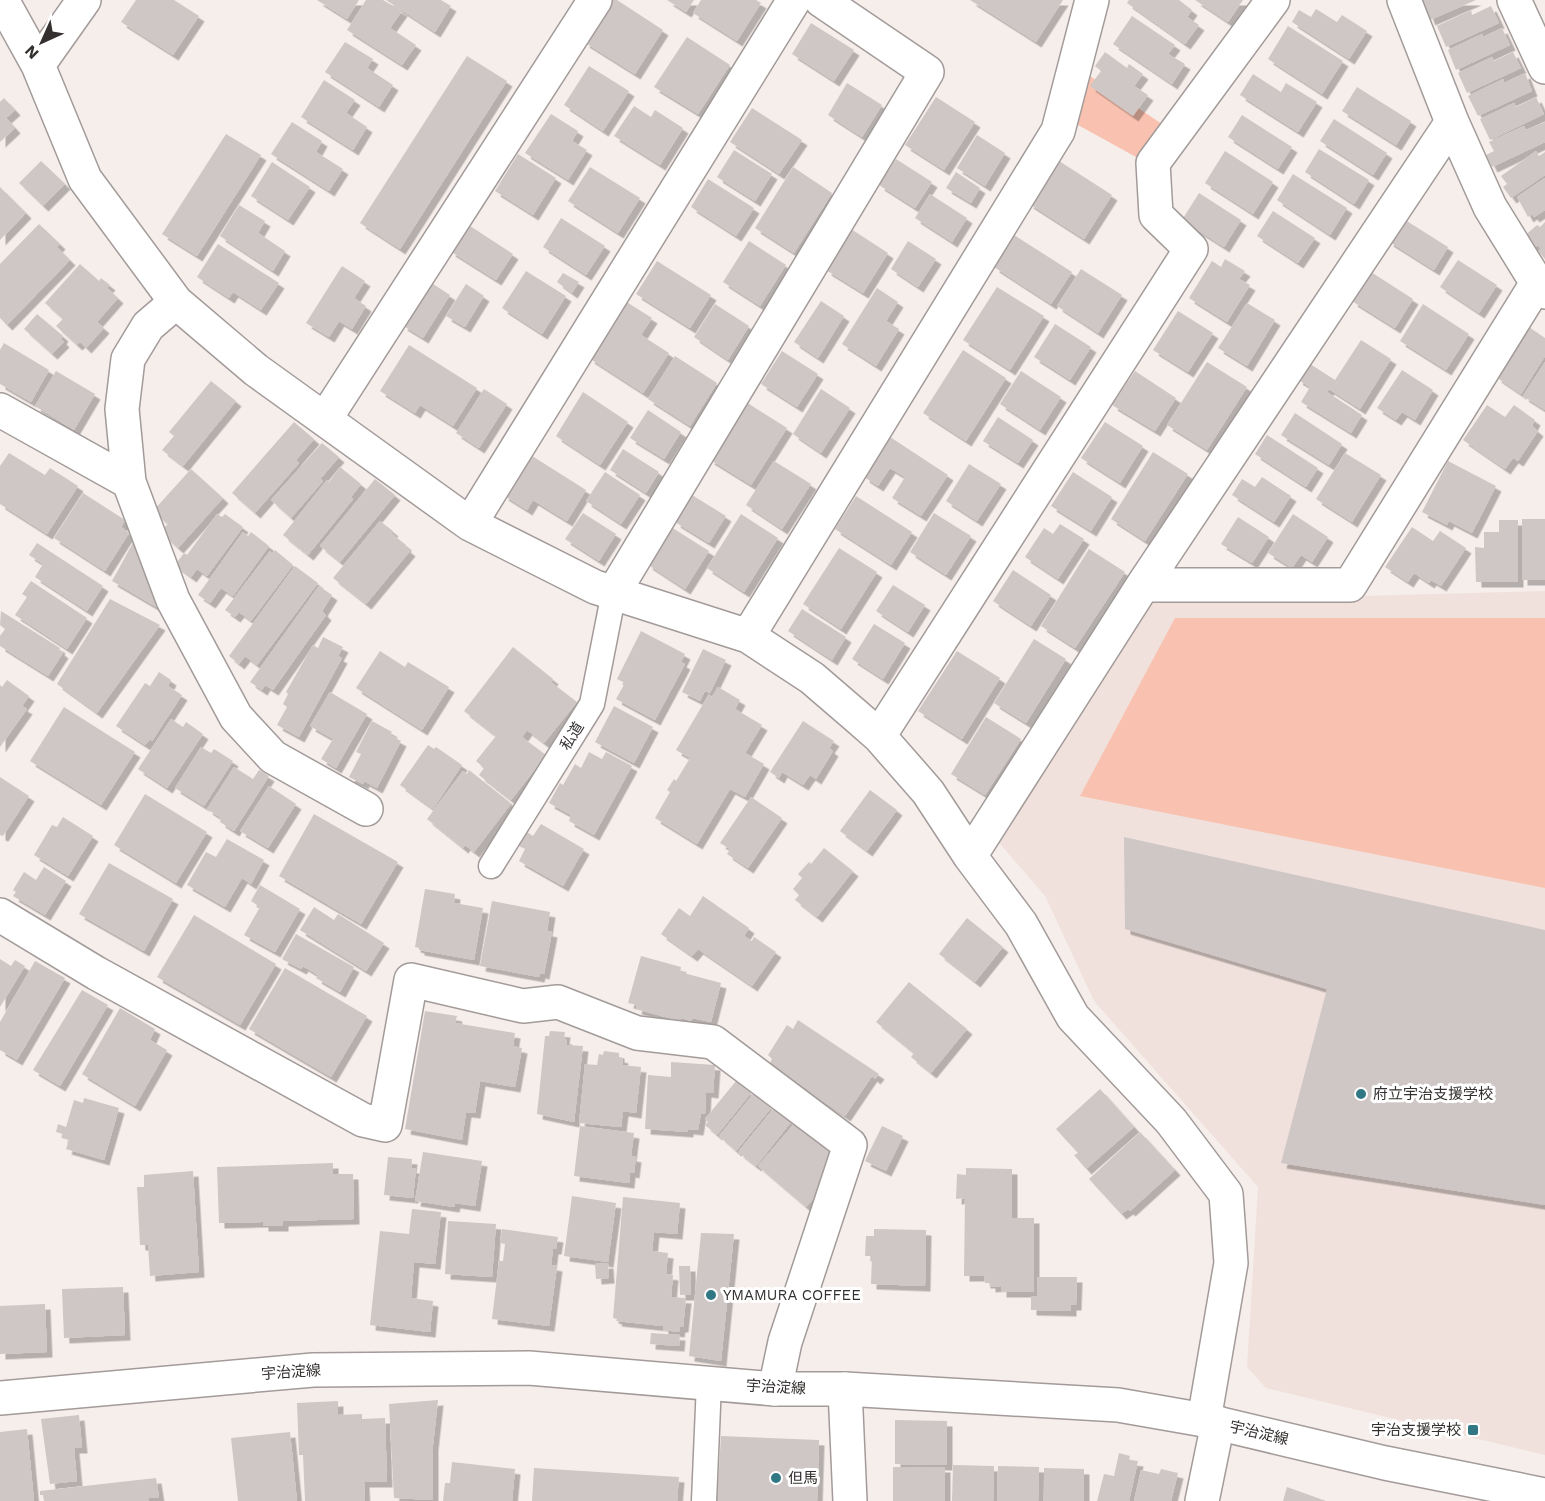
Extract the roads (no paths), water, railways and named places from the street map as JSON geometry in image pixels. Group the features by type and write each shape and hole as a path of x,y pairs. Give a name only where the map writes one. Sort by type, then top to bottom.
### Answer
{"street":[{"path":"2,0 38,65 85,179 176,302 256,370 470,524 595,587 748,636 812,678 879,736 928,792 970,856 1021,924 1073,1017 1171,1121 1226,1194 1231,1263 1202,1501"},
{"path":"38,65 84,0"},
{"path":"325,419 596,0"},
{"path":"470,524 794,0"},
{"path":"614,592 927,72 821,0"},
{"path":"748,636 1058,131 1092,0"},
{"path":"879,736 1191,249 1156,214 1153,163 1273,0"},
{"path":"1143,585 1350,585 1541,287 1490,207 1452,122 1404,0"},
{"path":"1514,0 1545,67"},
{"path":"970,856 1143,585 1452,122"},
{"path":"176,302 148,326 128,359 122,409 129,482 172,600 236,717 273,757 366,809"},
{"path":"0,410 129,482"},
{"path":"0,915 96,973 363,1120 386,1125 411,980 523,1006 558,1002 637,1033 713,1042 850,1145 785,1342 775,1389"},
{"name":"宇治淀線","path":"0,1398 312,1370 529,1368 775,1389 845,1389 1118,1405 1211,1422 1385,1463 1545,1494"},
{"path":"845,1389 850,1501"}],"lane":[{"name":"私道","path":"491,866 592,704 614,592"},
{"path":"704,1501 709,1383"}],"place":[{"name":"府立宇治支援学校","path":"1361,1094"},
{"name":"YMAMURA COFFEE","path":"711,1295"},
{"name":"宇治支援学校","path":"1473,1430"},
{"name":"但馬","path":"776,1478"}]}
